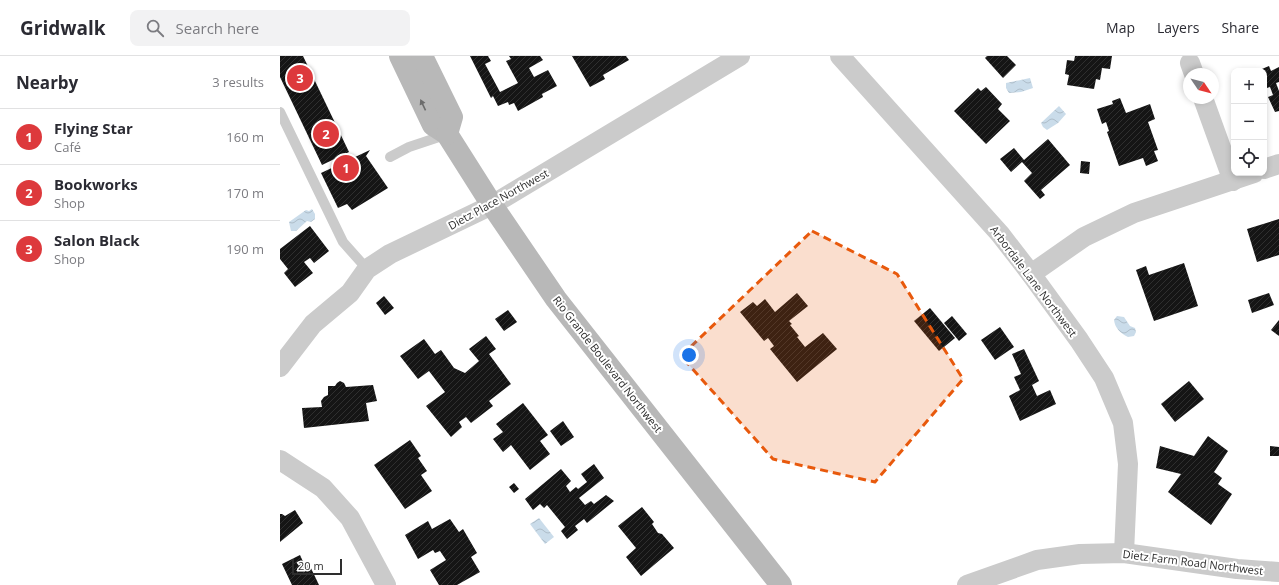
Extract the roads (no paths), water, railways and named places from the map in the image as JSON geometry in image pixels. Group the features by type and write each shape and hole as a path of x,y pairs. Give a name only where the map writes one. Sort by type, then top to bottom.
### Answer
{"street":[{"name":"Rio Grande Boulevard Northwest","path":"400,56 433,125 447,134 492,205 556,299 781,585"},
{"path":"422,56 452,117 447,134"},
{"name":"Dietz Place Northwest","path":"280,367 314,324 350,293 367,269 390,254 492,205 740,56"},
{"name":"Arbordale Lane Northwest","path":"840,56 1000,234 1079,340 1104,378 1123,423 1128,464 1124,553"},
{"path":"1205,104 1233,181"},
{"path":"1267,168 1279,164"},
{"path":"1031,274 1084,237 1134,213 1246,176"},
{"path":"280,460 323,488 350,518 386,585"},
{"name":"Dietz Farm Road Northwest","path":"967,585 1037,560 1080,554 1124,553 1237,569 1279,572"}],"lane":[{"path":"280,112 343,242 367,269"},
{"path":"390,157 409,147 447,134"}],"water":[{"path":"1030,78 1033,88 1021,92 1009,93 1006,88 1006,83"},
{"path":"1059,106 1066,114 1058,123 1047,130 1041,123"},
{"path":"312,209 315,214 315,219 311,222 307,221 296,231 291,231 289,222 306,210 309,211"},
{"path":"1117,316 1124,317 1130,326 1135,328 1136,332 1134,336 1128,337 1118,330 1114,320"},
{"path":"539,518 554,537 545,544 530,524"}],"place":[{"name":"Salon Black","path":"300,78"},
{"name":"Bookworks","path":"326,134"},
{"name":"Flying Star","path":"346,168"}]}
